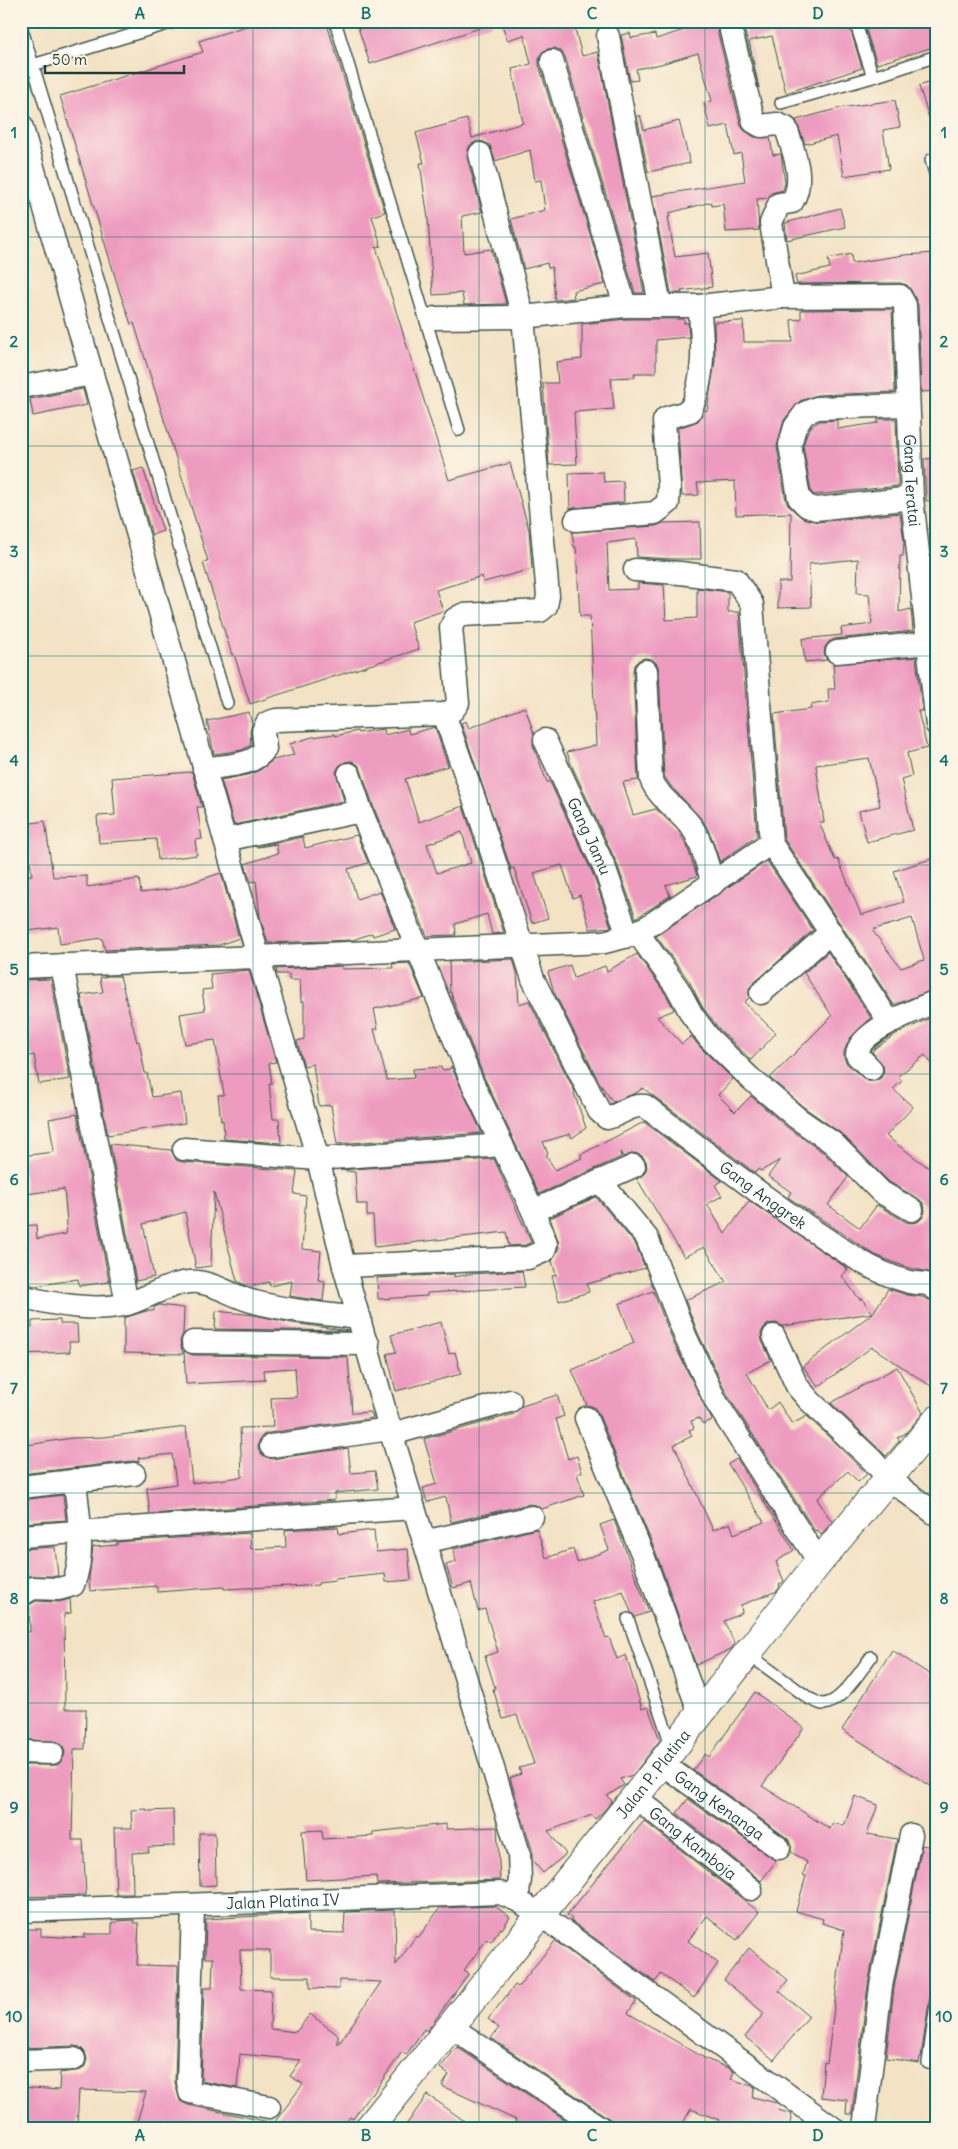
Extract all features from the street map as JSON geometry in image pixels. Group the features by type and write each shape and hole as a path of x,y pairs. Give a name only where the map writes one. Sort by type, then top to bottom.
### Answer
{"street":[{"path":"435,318 523,316 625,306 699,306 783,297 771,224 779,204 792,202 797,194 799,184 794,153 786,128 777,124 761,126 754,122 732,31"},
{"path":"608,36 660,305"},
{"path":"552,61 625,306"},
{"path":"21,124 204,768 318,1159 344,1266 368,1344 391,1431 519,1854 520,1879 517,1900"},
{"path":"204,768 252,761 261,756 265,749 264,731 267,723 276,720 444,714 453,710 458,704 451,627 455,619 462,616 540,611 546,606 548,596 523,316 480,154"},
{"name":"Gang Teratai","path":"783,297 900,296 905,305 912,498 937,725"},
{"path":"576,520 655,513 668,503 669,486 664,421 666,418 690,411 693,406 701,374 702,340 699,306"},
{"path":"21,386 92,374"},
{"path":"908,405 818,408 806,413 795,427 790,445 798,498 807,506 816,509 912,498"},
{"path":"635,570 736,580 752,604 771,843 832,932 889,1021"},
{"path":"838,652 928,642"},
{"path":"646,671 651,779 656,792 681,813 695,831 714,884"},
{"path":"444,714 522,946"},
{"name":"Gang Jamu","path":"545,740 605,869 632,934 678,989 692,1015 708,1038 750,1078 797,1118 833,1143 881,1192 912,1210"},
{"path":"344,1266 528,1258 538,1256 544,1251 546,1244 534,1211 472,1082 360,811 349,774"},
{"path":"225,840 360,811"},
{"path":"21,967 604,942 632,934 714,884 771,843"},
{"path":"761,993 832,932"},
{"name":"Gang Anggrek","path":"522,946 533,979 599,1111 607,1118 618,1116 630,1107 645,1106 755,1190 858,1260 876,1270 911,1283 926,1282 937,1290"},
{"path":"62,965 127,1304"},
{"path":"871,1069 856,1055 857,1048 889,1021 937,1001"},
{"path":"184,1149 318,1159 502,1145"},
{"path":"534,1211 634,1166"},
{"path":"600,1181 648,1238 686,1338 716,1402 819,1562"},
{"path":"21,1296 52,1304 91,1307 127,1304 187,1282 199,1282 252,1302 289,1310 360,1318"},
{"path":"774,1336 798,1386 889,1479 937,1515"},
{"path":"192,1342 368,1344"},
{"path":"271,1446 391,1431 510,1401"},
{"path":"586,1418 644,1558 700,1714"},
{"name":"Jalan P. Platina","path":"369,2128 635,1797 819,1562 937,1420"},
{"path":"21,1487 134,1474"},
{"path":"21,1595 33,1588 59,1589 73,1585 78,1572 80,1533 74,1480"},
{"path":"21,1536 414,1508"},
{"path":"424,1542 532,1517"},
{"path":"21,1752 52,1754"},
{"name":"Gang Kenanga","path":"667,1756 779,1848"},
{"name":"Gang Kamboja","path":"635,1797 751,1889"},
{"path":"864,2128 881,1986 911,1835"},
{"name":"Jalan Platina IV","path":"21,1911 500,1893 517,1900 541,1915 829,2126"},
{"path":"193,1904 188,2082 190,2092 269,2107"},
{"path":"451,2027 601,2128"},
{"path":"21,2061 74,2059"}],"lane":[{"path":"33,65 177,21"},
{"path":"335,21 459,430"},
{"path":"855,21 873,76"},
{"path":"21,26 227,703"},
{"path":"781,103 937,56"},
{"path":"931,160 937,180"},
{"path":"628,1619 667,1756"},
{"path":"748,1654 810,1699 822,1704 833,1701 842,1694 871,1657"},
{"path":"937,1997 928,2063 937,2064"}],"building":[{"path":"262,21 326,21 385,212 372,216 381,246 376,247 449,480 510,463 529,530 532,569 484,582 482,576 436,590 443,611 410,622 419,649 250,704 234,654 232,655 203,563 208,561 134,323 131,324 120,293 60,96 203,52 199,41"},
{"path":"356,21 492,21 492,24 370,64"},
{"path":"501,21 573,21 582,56 598,52 644,293 635,293 565,57 561,51 555,48 542,52 539,58 539,65 605,284 573,291 574,298 555,300 552,267 548,268 547,263 524,269 511,219 545,210 541,180 535,181 530,150 495,161 490,145 477,141 470,145 467,157 482,212 462,216 464,253 491,249 506,304 464,305 462,293 433,295 428,219 420,163 424,163 416,133 467,119 472,138 523,123 512,69 531,64 524,35 507,40"},
{"path":"712,21 722,21 718,34 741,126 754,137 770,138 773,155 781,154 785,183 783,190 771,193 767,198 757,199 759,230 726,232 723,204 712,206 711,202 669,213 670,217 668,217 675,257 708,253 712,287 681,291 682,293 671,293 652,196 745,181 741,153 734,155 728,125 710,129 704,103 712,101 698,53 636,69 638,80 630,81 621,35 630,33 631,38 655,34 656,39"},
{"path":"740,21 848,21 862,68 786,93 772,36 749,41 759,88 744,28"},
{"path":"863,21 937,21 937,46 877,64"},
{"path":"937,80 937,130 933,130 919,86"},
{"path":"895,100 900,127 883,130 889,169 844,176 837,136 805,144 796,120 840,108"},
{"path":"640,115 644,130 679,121 690,163 648,172 637,116"},
{"path":"840,208 845,227 787,240 785,223"},
{"path":"937,253 937,391 921,392 918,305 907,285 900,283 797,284 795,276 830,268 828,259 851,254 852,263 904,255"},
{"path":"892,309 895,392 817,395 800,401 784,420 777,447 786,501 802,518 818,522 900,513 904,541 903,556 900,556 899,612 911,609 913,631 835,639 825,647 824,654 827,660 805,662 802,639 842,635 841,628 872,624 869,594 857,593 858,559 809,564 811,607 778,608 778,582 790,582 791,513 736,515 735,481 697,483 699,495 682,496 678,428 698,421 704,411 707,410 715,360 714,322 743,321 744,342 793,342 791,320 801,319 801,310"},
{"path":"626,319 684,319 684,323 688,323 689,337 656,340 656,373 634,373 635,377 611,378 614,409 574,412 577,464 549,465 543,383 558,383 556,362 582,359 582,324"},
{"path":"83,389 87,405 33,416 30,399"},
{"path":"878,419 896,419 898,486 814,495 811,492 803,446 807,433 814,424 820,421 837,420 837,429 878,423"},
{"path":"937,458 937,500 926,501 924,459"},
{"path":"143,468 163,531 152,535 133,471"},
{"path":"603,472 604,482 623,481 624,502 570,509 569,473"},
{"path":"700,522 701,559 637,557 636,539 607,543 609,590 638,589 638,583 664,585 666,620 697,618 697,588 728,592 728,612 739,612 757,836 720,862 704,822 664,776 659,670 657,664 652,659 645,658 639,660 634,665 633,672 638,780 623,782 633,815 656,809 678,830 687,846 697,876 666,885 670,896 636,918 617,864 567,752 596,745 590,616 580,616 576,547 574,547 572,532 656,526 663,523"},
{"path":"916,657 922,711 918,711 927,748 907,753 912,776 901,779 913,830 867,842 859,811 880,806 869,758 816,765 824,822 819,822 835,860 838,859 861,915 904,902 894,871 937,857 937,988 894,1005 784,839 774,714 811,709 810,705 829,702 828,689 835,689 833,664","holes":["912,918 924,960 901,968 872,930"]},
{"path":"525,707 534,734 533,745 547,782 550,782 593,874 611,927 590,929 580,895 573,898 562,865 534,873 548,918 532,923 514,868 511,869 461,723 466,721 469,728"},
{"path":"249,712 252,724 250,732 251,745 242,750 214,754 207,721"},
{"path":"435,727 448,766 405,779 419,822 463,806 504,933 492,934 487,914 455,924 456,935 427,936 373,806 361,770 352,761 345,762 339,766 336,772 344,801 234,825 221,780 251,774 273,760 294,755 290,744 312,737 335,734 335,736 357,731 358,733 384,729 385,735 408,729 409,734","holes":["462,832 471,863 437,873 427,844"]},
{"path":"192,772 202,807 197,807 202,839 195,840 197,855 158,860 156,839 99,843 97,816 115,815 112,778"},
{"path":"45,821 53,877 87,876 87,887 139,879 141,893 172,889 221,873 239,938 219,945 105,950 102,938 60,944 58,927 21,932 21,876 32,875 25,824"},
{"path":"357,835 368,863 348,869 357,899 380,891 395,929 373,936 372,933 353,940 268,943 260,917 256,881 251,882 245,864 278,853 276,844 257,847 303,837 305,848"},
{"path":"767,861 813,930 749,988 749,998 744,1002 776,1033 751,1060 719,1029 703,1008 689,981 656,936"},
{"path":"828,952 871,1018 850,1038 844,1052 847,1064 867,1081 875,1081 881,1078 884,1072 883,1065 872,1052 876,1048 896,1034 937,1015 937,1071 925,1055 898,1076 902,1081 893,1089 913,1107 886,1136 937,1174 937,1274 906,1267 875,1255 788,1197 791,1192 768,1176 780,1160 761,1171 758,1169 755,1173 643,1088 636,1093 613,1102 600,1084 554,992 548,972 570,965 574,978 605,966 607,971 637,954 667,996 674,1010 657,1017 682,1044 691,1036 733,1079 718,1095 735,1112 751,1096 788,1128 824,1153 848,1177 828,1205 860,1228 877,1205 906,1222 918,1222 923,1217 925,1211 924,1204 919,1199 889,1182 842,1134 805,1108 770,1078 832,1016 804,973"},
{"path":"513,959 517,973 519,1004 529,1001 575,1092 586,1128 572,1138 570,1134 543,1142 548,1154 546,1155 555,1170 582,1158 580,1155 644,1122 722,1181 715,1185 722,1196 707,1204 725,1234 749,1201 848,1269 842,1276 860,1300 861,1298 873,1313 783,1326 775,1323 768,1324 761,1334 762,1341 771,1360 747,1373 768,1410 778,1402 792,1424 807,1416 867,1474 858,1482 848,1471 817,1499 832,1522 821,1535 818,1530 815,1531 728,1396 698,1333 685,1300 726,1282 704,1247 684,1257 637,1179 644,1174 647,1168 646,1161 642,1156 635,1153 623,1157 620,1152 621,1157 539,1194 484,1077 450,993 449,962"},
{"path":"409,963 424,998 374,1009 378,1029 374,1029 387,1080 414,1078 413,1069 441,1067 442,1070 450,1069 451,1066 482,1133 337,1144 331,1105 319,1106 313,1064 304,1066 297,1041 304,1039 304,1001 301,1002 300,980 289,980 289,974 277,974 276,969 342,966 342,969 393,968 392,964"},
{"path":"249,970 276,1062 269,1063 272,1084 269,1084 273,1119 279,1119 281,1143 224,1139 223,1120 221,1121 218,1095 224,1095 215,1040 185,1044 180,1014 205,1010 202,990 212,989 210,974"},
{"path":"120,976 137,1042 139,1041 152,1097 181,1093 185,1123 108,1135 81,995 103,992 100,978"},
{"path":"51,979 70,1079 39,1084 34,1055 21,1058 21,980"},
{"path":"77,1114 109,1282 79,1286 78,1279 35,1286 29,1284 28,1277 21,1278 21,1226 36,1225 37,1239 66,1234 67,1221 64,1189 26,1194 21,1156 54,1152 49,1119"},
{"path":"110,1144 171,1150 176,1160 183,1162 297,1171 294,1194 306,1196 302,1249 321,1251 318,1280 325,1281 323,1301 290,1296 292,1281 270,1286 269,1282 249,1287 237,1281 214,1192 211,1266 196,1268 185,1212 143,1224 154,1277 136,1281"},
{"path":"494,1159 531,1242 525,1245 509,1246 506,1232 375,1247 373,1216 367,1216 367,1204 357,1204 355,1172 340,1170"},
{"path":"596,1197 636,1245 645,1268 587,1284 589,1292 559,1301 552,1276 556,1275 552,1261 559,1248 550,1218"},
{"path":"522,1271 525,1287 427,1293 427,1296 378,1299 377,1278 454,1274 454,1277"},
{"path":"888,1289 922,1297 937,1303 937,1377 931,1386 872,1347 818,1387 803,1366 873,1313"},
{"path":"653,1291 674,1344 712,1420 703,1424 699,1418 691,1421 694,1428 689,1430 692,1436 674,1445 713,1530 730,1523 734,1534 764,1522 728,1464 737,1459 794,1550 776,1562 784,1581 779,1585 780,1587 777,1591 741,1605 742,1613 724,1621 735,1644 731,1649 696,1665 656,1553 598,1413 594,1407 587,1405 572,1370 634,1343 619,1304"},
{"path":"159,1305 184,1308 183,1334 180,1341 183,1354 124,1353 124,1318 146,1311 154,1311 154,1308"},
{"path":"216,1311 254,1315 292,1323 349,1331 215,1329"},
{"path":"60,1320 60,1324 77,1324 78,1342 69,1342 70,1352 21,1354 21,1329 32,1327 32,1321"},
{"path":"441,1322 449,1354 455,1352 461,1374 396,1391 387,1354 396,1352 391,1335"},
{"path":"184,1351 193,1355 348,1357 352,1413 371,1412 373,1418 269,1433 263,1435 259,1441 258,1448 261,1454 272,1459 348,1448 351,1473 375,1471 378,1489 335,1493 335,1500 150,1514 147,1488 176,1484 172,1454 138,1458 139,1462 132,1461 21,1474 21,1446 72,1438 104,1437 186,1427 192,1483 242,1477 240,1428 273,1427 271,1398 297,1397 295,1368 264,1370 265,1380 186,1384"},
{"path":"897,1367 923,1413 906,1433 897,1438 900,1440 886,1456 831,1403"},
{"path":"557,1395 564,1416 556,1419 568,1459 577,1456 582,1472 577,1474 584,1495 542,1509 536,1505 529,1504 451,1522 446,1497 427,1502 423,1488 437,1484 424,1439 514,1414 522,1406"},
{"path":"63,1495 66,1520 23,1523 21,1500"},
{"path":"614,1520 649,1612 635,1617 631,1612 623,1591 593,1602 606,1638 609,1637 617,1659 626,1655 642,1709 648,1707 660,1740 633,1775 620,1779 624,1785 607,1796 612,1801 595,1819 592,1815 548,1831 566,1854 543,1873 532,1860 532,1850 510,1778 521,1774 519,1768 534,1764 517,1715 503,1719 493,1689 495,1688 485,1656 498,1652 485,1609 478,1611 471,1583 453,1588 446,1565 456,1562 453,1549 537,1529 546,1558 573,1549 577,1562 609,1550 600,1525"},
{"path":"338,1527 339,1534 374,1530 376,1552 408,1549 411,1580 386,1582 385,1574 335,1579 335,1581 318,1583 318,1585 290,1587 224,1589 224,1587 157,1592 157,1586 90,1591 89,1578 93,1547 117,1545 117,1542 250,1533 251,1549 286,1547 285,1530"},
{"path":"55,1547 58,1576 21,1576 21,1549"},
{"path":"70,1599 71,1613 64,1614 65,1709 86,1709 85,1749 74,1749 72,1840 83,1840 86,1895 21,1897 21,1765 58,1765 65,1753 63,1746 58,1742 21,1739 21,1684 23,1684 21,1632 30,1632 29,1605 36,1601 59,1602"},
{"path":"892,1650 937,1679 937,1790 842,1730"},
{"path":"755,1692 804,1728 762,1786 830,1829 833,1823 844,1826 855,1796 878,1805 867,1834 897,1839 868,1984 852,2114 846,2114 847,2100 821,2097 824,2062 827,2063 844,1930 822,1923 823,1919 796,1911 806,1876 803,1875 807,1862 791,1852 791,1843 787,1838 693,1770 705,1754 709,1757"},
{"path":"688,1799 776,1861 761,1881 677,1813"},
{"path":"147,1809 147,1811 173,1810 174,1846 148,1847 149,1852 132,1853 133,1894 116,1894 114,1828 132,1828 131,1810"},
{"path":"644,1821 759,1912 737,1940 707,1916 688,1941 718,1963 694,1998 661,1974 655,1982 571,1921 572,1919 567,1915"},
{"path":"446,1824 446,1829 497,1827 500,1880 377,1884 376,1876 306,1880 302,1831 322,1830 323,1839 373,1836 373,1832"},
{"path":"199,1833 215,1833 216,1885 200,1886"},
{"path":"922,1845 937,1848 937,1990 931,1992 930,1996 919,2063 886,2058 894,1988"},
{"path":"495,1906 510,1917 491,1942 487,1939 464,1970 469,1973 427,2031 424,2029 406,2055 402,2052 372,2095 370,2094 353,2119 350,2117 342,2128 183,2128 167,2123 166,2128 135,2128 146,2092 79,2090 77,2128 21,2128 21,2087 59,2090 60,2073 81,2070 85,2066 87,2059 85,2052 80,2047 74,2046 21,2048 21,2008 23,2008 24,1970 21,1970 21,1929 41,1929 41,1936 85,1938 85,1934 112,1934 112,1922 134,1920 134,1923 139,1923 137,1965 178,1966 175,2082 180,2101 188,2105 274,2123 303,2084 290,2076 301,2060 240,2054 237,2088 201,2081 204,1988 212,1988 213,1958 205,1958 206,1919 308,1913 308,1932 344,1933 345,1912 395,1910 396,1965 416,1936 418,1938 440,1908","holes":["240,1950 270,1950 270,1977 310,1977 310,1988 339,1989 339,1980 381,1982 338,2045 338,2035 310,2014 296,2032 270,2029 271,1990 241,1989"]},
{"path":"555,1941 636,2001 628,2013 706,2059 729,2068 734,2072 731,2079 755,2087 752,2097 777,2103 779,2105 778,2110 792,2114 789,2128 717,2128 719,2120 691,2109 680,2128 623,2128 491,2038 499,2028 488,2019 515,1985 518,1987"},
{"path":"749,1948 788,1980 779,1991 809,2016 774,2060 745,2037 764,2013 724,1980"},
{"path":"457,2047 576,2127 513,2128 516,2120 442,2086 449,2075 440,2068"},
{"path":"427,2095 438,2102 474,2128 404,2128"}]}
